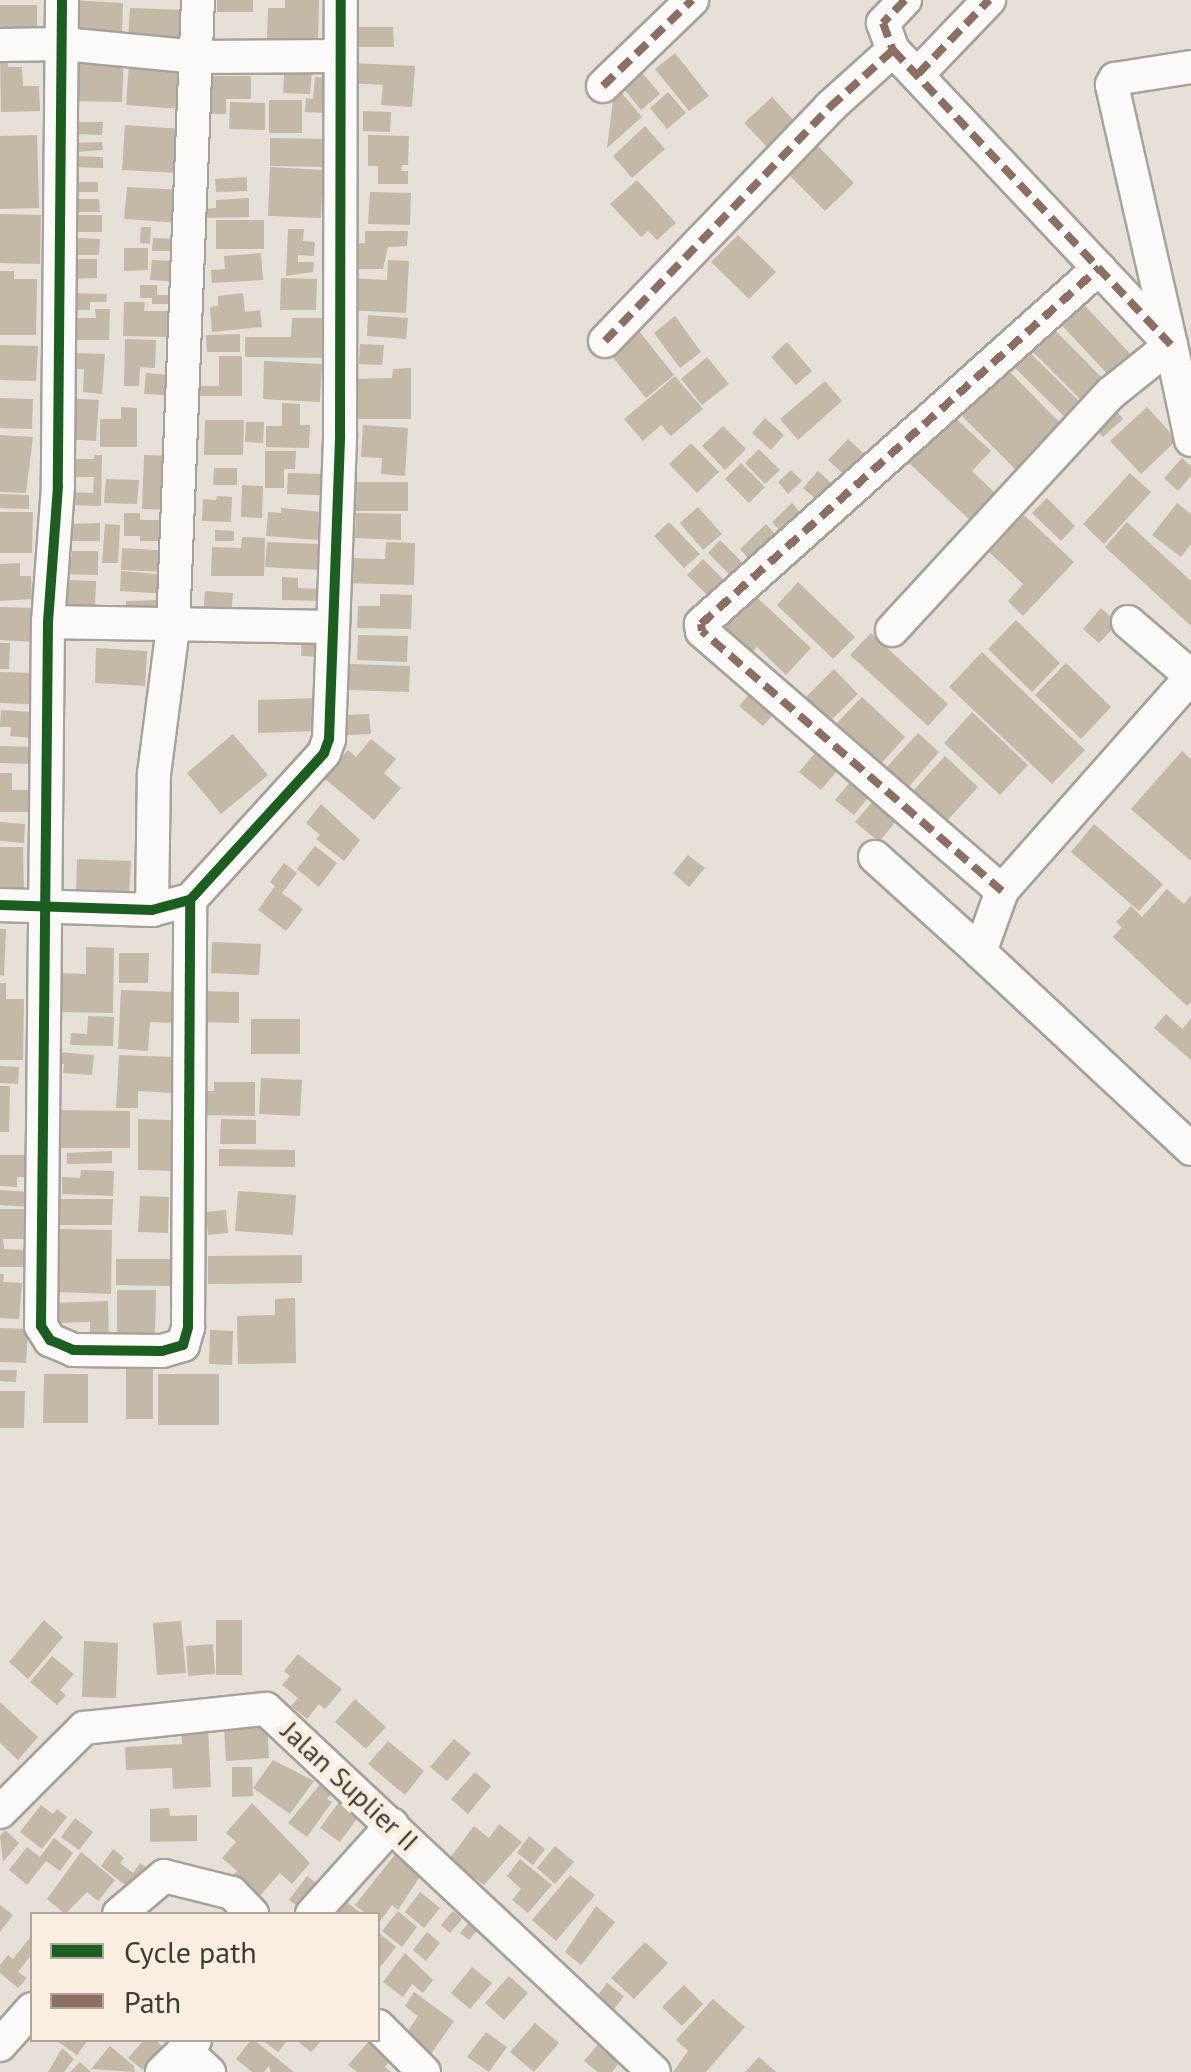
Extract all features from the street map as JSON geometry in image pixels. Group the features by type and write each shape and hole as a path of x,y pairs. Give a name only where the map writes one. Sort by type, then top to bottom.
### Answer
{"street":[{"path":"62,0 58,486 48,622 41,1326 50,1340 73,1350 162,1352 182,1345 188,1327 190,900"},
{"path":"152,910 154,774 174,627 198,0"},
{"path":"0,906 152,910 190,900 324,753 329,739 340,434 341,0"},
{"path":"603,86 692,0"},
{"path":"905,0 883,23 894,50 1170,345"},
{"path":"918,74 989,0"},
{"path":"0,45 63,44 198,57 340,56"},
{"path":"605,341 830,107 894,50"},
{"path":"1191,67 1115,79 1112,85 1191,440"},
{"path":"1002,891 702,631 701,624 1099,268"},
{"path":"892,630 1112,393 1170,345"},
{"path":"48,622 174,627 332,626"},
{"path":"980,952 1002,891 1191,676 1128,622"},
{"path":"875,857 1191,1149"},
{"name":"Jalan Suplier II","path":"0,1812 84,1728 262,1708 654,2072"},
{"path":"314,1912 392,1825"},
{"path":"121,1912 164,1876 232,1892 250,1912"},
{"path":"0,2045 30,2011"},
{"path":"380,2028 424,2072"}],"building":[{"path":"69,0 123,3 122,36 68,35"},
{"path":"217,0 253,0 253,12 217,12"},
{"path":"285,0 319,0 318,41 267,40 268,8 285,8"},
{"path":"0,5 37,5 37,37 0,37"},
{"path":"130,8 186,10 184,43 128,41"},
{"path":"352,27 393,27 394,47 352,47"},
{"path":"675,53 709,96 689,111 655,69"},
{"path":"0,55 8,55 8,67 22,67 23,86 39,86 40,111 1,112"},
{"path":"73,57 124,58 122,102 71,101"},
{"path":"285,61 312,70 310,94 283,93"},
{"path":"129,63 185,67 182,109 126,105"},
{"path":"351,63 415,66 412,107 381,105 383,85 350,83"},
{"path":"635,64 660,94 641,110 616,79"},
{"path":"210,76 251,76 251,99 226,99 226,114 210,114"},
{"path":"315,77 327,78 325,113 305,112 306,98 313,99"},
{"path":"615,85 642,117 607,148"},
{"path":"668,92 686,113 667,129 650,108"},
{"path":"772,97 797,124 770,150 744,123"},
{"path":"269,100 302,100 302,133 269,133"},
{"path":"230,102 265,103 265,130 229,129"},
{"path":"363,111 391,112 390,132 363,131"},
{"path":"77,122 103,122 102,135 77,134"},
{"path":"125,125 182,129 179,173 122,170"},
{"path":"645,126 665,149 632,178 613,156"},
{"path":"37,135 39,208 0,209 0,136"},
{"path":"368,135 409,136 408,165 402,165 401,171 408,171 408,184 378,184 378,166 368,166"},
{"path":"809,137 854,183 825,211 780,166"},
{"path":"270,138 331,139 330,167 270,166"},
{"path":"102,142 103,150 76,152 76,143"},
{"path":"72,156 103,157 103,168 71,167"},
{"path":"270,167 323,170 321,218 268,216"},
{"path":"247,177 247,191 216,192 215,179"},
{"path":"637,180 676,223 657,240 648,231 641,237 610,204"},
{"path":"78,182 98,182 98,192 78,192"},
{"path":"127,187 184,190 181,223 124,219"},
{"path":"370,192 411,193 410,225 368,224"},
{"path":"249,198 249,217 204,218 204,209 216,208 216,200"},
{"path":"71,199 99,199 100,212 71,212"},
{"path":"0,214 41,215 40,264 0,263"},
{"path":"68,215 102,215 102,232 67,232"},
{"path":"216,220 264,220 264,249 216,249"},
{"path":"141,227 151,227 150,244 140,243"},
{"path":"288,229 304,229 303,241 315,242 314,256 298,255 298,262 314,262 313,272 286,276"},
{"path":"365,231 408,231 407,246 388,247 383,269 348,269 348,244 365,243"},
{"path":"738,235 776,272 749,299 711,262"},
{"path":"78,238 100,239 99,255 77,255"},
{"path":"153,238 179,239 178,251 152,251"},
{"path":"124,248 148,248 148,270 124,271"},
{"path":"261,253 263,280 212,283 211,270 225,269 224,256"},
{"path":"76,259 97,259 97,278 67,279 66,267 76,267"},
{"path":"152,260 171,261 171,268 181,269 180,282 150,280"},
{"path":"388,260 409,261 406,313 348,310 350,278 387,280"},
{"path":"0,271 14,271 14,279 37,279 36,335 0,335"},
{"path":"281,278 317,279 316,310 280,310"},
{"path":"140,285 157,285 157,295 172,295 172,304 152,304 152,298 140,298"},
{"path":"69,293 107,294 106,302 90,302 90,310 69,310"},
{"path":"243,293 245,312 260,310 262,327 212,332 210,307 218,306 218,296"},
{"path":"1074,294 1136,360 1114,381 1052,315"},
{"path":"124,302 145,302 144,311 174,311 173,337 123,336"},
{"path":"95,309 110,309 109,340 63,340 76,318 96,318"},
{"path":"368,315 408,318 406,339 367,336"},
{"path":"675,316 701,352 680,368 654,333"},
{"path":"292,318 327,318 326,358 245,357 245,337 291,337"},
{"path":"1050,325 1110,386 1088,407 1028,347"},
{"path":"639,331 674,375 646,398 610,354"},
{"path":"240,334 240,352 207,352 206,335"},
{"path":"125,339 156,340 155,368 140,367 139,386 124,386"},
{"path":"787,342 812,371 796,385 771,357"},
{"path":"360,344 384,345 382,365 359,364"},
{"path":"0,345 38,346 36,381 0,380"},
{"path":"1025,348 1088,410 1073,425 1011,364"},
{"path":"75,353 105,354 102,394 83,392 84,369 74,369"},
{"path":"219,356 242,356 242,396 200,396 200,386 219,386"},
{"path":"707,357 729,384 702,405 681,379"},
{"path":"264,361 322,364 320,402 263,399"},
{"path":"411,368 411,419 356,419 355,379 392,378 393,369"},
{"path":"1006,368 1066,429 1020,474 960,414"},
{"path":"146,373 169,375 180,396 144,394"},
{"path":"675,376 703,409 671,436 661,425 643,441 624,419"},
{"path":"825,381 842,401 798,440 780,419"},
{"path":"0,398 33,399 32,429 0,428"},
{"path":"65,398 99,400 96,441 62,439"},
{"path":"282,403 300,404 300,425 310,425 309,448 266,447 266,426 282,426"},
{"path":"121,407 137,408 137,447 100,447 100,419 121,419"},
{"path":"1113,407 1123,419 1103,437 1093,426"},
{"path":"1147,407 1177,440 1141,474 1110,441"},
{"path":"953,416 991,451 972,471 998,496 973,523 909,463"},
{"path":"765,418 784,435 771,450 752,433"},
{"path":"205,420 244,420 243,455 204,455"},
{"path":"246,422 264,422 263,443 245,442"},
{"path":"363,425 408,428 405,476 381,474 382,458 361,457"},
{"path":"723,426 746,449 725,470 702,446"},
{"path":"0,435 33,437 26,493 0,492"},
{"path":"848,439 872,461 852,482 828,460"},
{"path":"691,443 719,472 697,493 669,464"},
{"path":"759,449 780,470 765,484 745,463"},
{"path":"265,451 296,451 295,469 284,469 284,488 265,488"},
{"path":"94,455 102,455 101,506 64,505 64,492 93,493 94,477 62,477 62,459 94,459"},
{"path":"144,455 179,456 177,510 142,509"},
{"path":"1182,458 1191,466 1191,476 1178,491 1164,478"},
{"path":"741,463 765,487 749,503 725,479"},
{"path":"214,468 237,468 237,485 213,485"},
{"path":"791,470 802,481 788,494 778,482"},
{"path":"818,471 839,490 824,506 803,488"},
{"path":"288,473 322,474 321,495 287,494"},
{"path":"1130,473 1151,492 1104,544 1083,524"},
{"path":"106,479 139,480 137,504 104,503"},
{"path":"350,482 408,482 408,511 350,511"},
{"path":"242,485 263,486 262,518 241,517"},
{"path":"0,494 29,495 29,509 0,508"},
{"path":"217,496 232,497 231,522 202,521 203,499 216,500"},
{"path":"1047,498 1075,526 1061,541 1032,513"},
{"path":"792,503 808,522 789,540 772,522"},
{"path":"1177,503 1191,514 1191,544 1181,557 1152,535"},
{"path":"698,507 722,534 703,550 680,523"},
{"path":"281,508 322,512 320,540 266,536 268,512 281,513"},
{"path":"0,512 33,512 32,553 0,553"},
{"path":"124,513 140,513 140,520 169,520 168,541 140,541 140,536 124,536"},
{"path":"356,513 401,514 401,540 355,538"},
{"path":"1024,515 1074,562 1023,616 1008,601 1023,584 989,552"},
{"path":"669,522 700,554 684,568 654,536"},
{"path":"1127,522 1191,581 1191,626 1105,547"},
{"path":"100,523 100,541 69,541 70,524"},
{"path":"105,524 120,525 118,563 102,563"},
{"path":"766,524 783,543 756,567 740,549"},
{"path":"215,530 234,531 234,541 215,541"},
{"path":"242,537 265,538 264,576 211,576 212,547 241,548"},
{"path":"720,540 749,569 736,581 708,553"},
{"path":"267,542 320,544 319,570 265,567"},
{"path":"386,542 415,543 414,585 345,583 346,558 385,559"},
{"path":"122,548 174,551 166,572 121,570"},
{"path":"72,551 98,551 98,575 61,574 61,557 72,557"},
{"path":"703,559 731,587 715,603 687,575"},
{"path":"20,563 20,576 31,576 32,599 0,601 0,564"},
{"path":"121,571 169,575 168,594 120,591"},
{"path":"282,577 298,578 298,588 320,589 319,601 282,600"},
{"path":"66,580 96,581 95,608 66,607"},
{"path":"798,582 855,637 833,659 777,605"},
{"path":"748,589 811,648 786,675 757,647 750,655 716,624"},
{"path":"205,591 233,593 231,618 203,615"},
{"path":"380,594 412,595 411,629 357,628 358,606 380,606"},
{"path":"164,600 165,614 126,616 126,601"},
{"path":"0,607 36,608 35,642 0,640"},
{"path":"1101,608 1118,623 1099,643 1083,629"},
{"path":"1016,620 1060,663 1032,692 988,649"},
{"path":"302,632 323,633 322,657 301,656"},
{"path":"871,633 948,704 928,726 850,655"},
{"path":"358,635 408,636 407,662 357,660"},
{"path":"0,643 10,643 9,669 0,669"},
{"path":"96,648 147,651 145,686 95,683"},
{"path":"982,652 1085,750 1052,784 949,687"},
{"path":"1066,663 1111,707 1081,739 1035,695"},
{"path":"348,664 410,666 409,692 347,690"},
{"path":"834,669 858,694 823,728 799,704"},
{"path":"0,672 31,673 29,704 0,703"},
{"path":"753,690 777,710 763,726 739,706"},
{"path":"862,697 905,737 877,768 833,727"},
{"path":"317,698 318,731 258,733 258,700"},
{"path":"1,710 33,712 32,738 10,736 11,727 0,727"},
{"path":"972,712 1028,765 1000,795 944,743"},
{"path":"369,714 371,734 346,735 345,715"},
{"path":"918,733 939,752 907,789 885,769"},
{"path":"233,734 268,775 221,814 187,773"},
{"path":"371,739 396,759 384,773 401,788 374,820 324,778 348,750 356,757"},
{"path":"0,746 33,747 32,764 0,763"},
{"path":"820,747 842,765 821,790 799,772"},
{"path":"1182,751 1191,759 1191,861 1131,809"},
{"path":"945,756 978,787 945,823 911,793"},
{"path":"0,773 12,773 12,790 37,790 37,812 0,812"},
{"path":"852,780 870,795 854,815 835,800"},
{"path":"873,801 897,820 879,842 855,822"},
{"path":"321,804 360,840 344,861 316,839 320,835 306,823"},
{"path":"0,822 25,824 24,843 0,841"},
{"path":"1094,824 1163,884 1139,911 1071,852"},
{"path":"315,846 337,863 319,887 297,869"},
{"path":"0,847 23,847 24,894 0,894"},
{"path":"688,855 705,868 689,887 673,873"},
{"path":"77,859 131,861 129,897 76,896"},
{"path":"284,863 297,873 282,893 303,909 286,931 258,910 275,886 270,882"},
{"path":"1167,889 1184,904 1191,895 1191,1002 1187,1006 1113,937 1122,927 1116,922 1131,906 1142,917"},
{"path":"0,929 6,929 4,976 0,975"},
{"path":"212,942 261,944 259,975 211,973"},
{"path":"86,947 114,948 113,1013 57,1012 59,973 86,974"},
{"path":"119,953 149,953 148,983 119,983"},
{"path":"0,983 6,983 6,999 24,999 23,1060 0,1060"},
{"path":"121,990 175,992 173,1023 150,1022 148,1051 118,1049"},
{"path":"201,991 239,992 239,1023 201,1022"},
{"path":"1166,1014 1182,1029 1191,1019 1191,1060 1154,1028"},
{"path":"88,1016 114,1017 113,1046 70,1045 71,1033 87,1034"},
{"path":"251,1019 300,1019 300,1054 251,1054"},
{"path":"58,1052 94,1055 92,1075 63,1073 64,1064 57,1064"},
{"path":"119,1055 174,1057 173,1093 138,1091 138,1108 116,1108"},
{"path":"0,1066 19,1067 18,1084 0,1083"},
{"path":"261,1078 302,1080 300,1116 259,1114"},
{"path":"214,1082 255,1082 255,1116 199,1115 199,1091 214,1091"},
{"path":"0,1086 10,1086 9,1132 0,1132"},
{"path":"59,1110 130,1111 130,1148 59,1148"},
{"path":"138,1119 173,1120 172,1171 138,1170"},
{"path":"221,1119 256,1120 256,1144 220,1144"},
{"path":"219,1149 295,1150 295,1167 219,1166"},
{"path":"112,1151 112,1163 67,1164 67,1153"},
{"path":"0,1155 26,1155 25,1167 33,1168 33,1177 17,1177 17,1187 0,1186"},
{"path":"81,1170 114,1171 113,1196 62,1194 62,1177 80,1178"},
{"path":"0,1190 31,1192 30,1207 0,1205"},
{"path":"238,1191 296,1195 293,1235 235,1231"},
{"path":"140,1196 169,1197 168,1233 138,1232"},
{"path":"53,1199 113,1199 112,1225 52,1225"},
{"path":"0,1209 32,1209 32,1239 3,1239 4,1249 29,1250 29,1267 0,1267"},
{"path":"226,1210 228,1233 208,1235 206,1212"},
{"path":"60,1229 112,1230 111,1294 58,1292"},
{"path":"302,1255 302,1283 208,1284 208,1256"},
{"path":"116,1259 171,1259 170,1286 116,1285"},
{"path":"0,1274 4,1274 3,1282 22,1283 19,1319 0,1318"},
{"path":"117,1290 156,1290 155,1333 117,1333"},
{"path":"295,1298 296,1363 238,1364 237,1316 275,1315 275,1299"},
{"path":"108,1301 109,1335 90,1336 90,1322 55,1323 55,1303"},
{"path":"0,1328 28,1329 26,1363 0,1362"},
{"path":"210,1330 233,1331 232,1365 209,1364"},
{"path":"126,1369 153,1369 153,1419 126,1419"},
{"path":"0,1370 17,1370 16,1382 0,1381"},
{"path":"44,1374 88,1374 88,1423 43,1423"},
{"path":"158,1374 219,1374 219,1425 158,1425"},
{"path":"0,1391 25,1391 24,1428 0,1428"},
{"path":"44,1620 63,1637 28,1679 9,1662"},
{"path":"216,1620 242,1620 242,1675 216,1675"},
{"path":"181,1621 186,1673 157,1675 153,1623"},
{"path":"84,1641 118,1643 116,1698 82,1697"},
{"path":"213,1644 215,1674 188,1676 186,1646"},
{"path":"298,1654 342,1689 325,1709 319,1704 307,1719 291,1706 298,1698 282,1685 290,1676 284,1671"},
{"path":"52,1656 74,1674 60,1690 66,1695 57,1705 30,1682"},
{"path":"355,1699 386,1727 366,1749 335,1722"},
{"path":"0,1702 38,1737 18,1760 0,1743"},
{"path":"267,1722 269,1758 226,1761 224,1724"},
{"path":"208,1728 211,1787 173,1789 172,1768 126,1770 125,1747 182,1744 181,1730"},
{"path":"454,1739 471,1753 447,1781 430,1767"},
{"path":"388,1741 424,1771 405,1795 368,1764"},
{"path":"273,1760 314,1781 290,1814 253,1788"},
{"path":"232,1767 252,1767 253,1796 232,1797"},
{"path":"475,1772 491,1786 468,1814 451,1799"},
{"path":"322,1782 334,1790 327,1799 332,1802 307,1837 288,1823"},
{"path":"339,1802 359,1816 340,1842 320,1828"},
{"path":"252,1803 310,1863 292,1884 280,1873 257,1899 231,1877 237,1871 222,1858 236,1842 226,1833"},
{"path":"41,1805 53,1814 57,1809 67,1817 42,1849 20,1832"},
{"path":"169,1808 170,1816 197,1815 197,1841 150,1842 150,1809"},
{"path":"75,1818 93,1832 79,1850 61,1837"},
{"path":"499,1824 522,1842 484,1885 449,1859 474,1826 489,1838"},
{"path":"5,1830 19,1843 3,1862 0,1836"},
{"path":"529,1836 545,1849 533,1865 517,1853"},
{"path":"54,1838 73,1853 60,1871 46,1861 27,1885 9,1870 27,1847 40,1857"},
{"path":"555,1846 574,1862 555,1884 537,1868"},
{"path":"401,1847 426,1867 398,1910 392,1905 380,1921 380,1912 364,1912 355,1905"},
{"path":"113,1849 124,1858 120,1863 133,1873 140,1863 152,1871 135,1893 101,1866"},
{"path":"81,1852 115,1880 98,1901 87,1892 67,1912 47,1899"},
{"path":"520,1859 552,1885 528,1913 512,1900 521,1889 507,1876"},
{"path":"570,1875 595,1895 556,1941 532,1920"},
{"path":"307,1876 325,1890 308,1912 289,1900"},
{"path":"420,1892 440,1908 424,1928 405,1912"},
{"path":"347,1902 360,1912 339,1912"},
{"path":"0,1905 13,1915 0,1932"},
{"path":"596,1906 615,1922 581,1965 565,1952"},
{"path":"398,1911 417,1927 402,1947 382,1931"},
{"path":"453,1911 462,1919 450,1933 441,1925"},
{"path":"472,1919 481,1926 469,1940 460,1933"},
{"path":"427,1932 440,1943 426,1961 413,1950"},
{"path":"380,1934 396,1947 380,1965"},
{"path":"30,1938 30,1957 18,1972 27,1978 18,1988 0,1973 0,1965 8,1955 13,1959"},
{"path":"645,1942 668,1963 634,1999 611,1978"},
{"path":"405,1953 433,1980 423,1993 412,1984 403,1997 383,1982"},
{"path":"472,1967 492,1983 470,2009 451,1993"},
{"path":"509,1976 528,1993 504,2020 485,2003"},
{"path":"607,1983 624,1996 612,2012 595,1999"},
{"path":"684,1985 703,2004 682,2026 662,2007"},
{"path":"414,1992 454,2021 431,2054 405,2035 418,2016 405,2006"},
{"path":"713,1999 745,2027 706,2072 673,2072 688,2051 676,2040"},
{"path":"535,2023 559,2043 534,2072 510,2052"},
{"path":"486,2032 507,2047 489,2072 467,2057"},
{"path":"59,2042 87,2042 77,2055"},
{"path":"142,2042 157,2042 163,2047 143,2070 128,2058"},
{"path":"249,2042 256,2042 294,2072 271,2072 269,2066 264,2072 252,2072 236,2059"},
{"path":"265,2042 286,2042 278,2052"},
{"path":"298,2042 320,2042 311,2052"},
{"path":"368,2042 396,2054 385,2067 391,2072 357,2072 348,2065"},
{"path":"600,2042 622,2058 612,2072 598,2072 584,2061"},
{"path":"110,2046 134,2066 135,2072 91,2069"},
{"path":"62,2048 74,2059 64,2072 48,2072"},
{"path":"759,2057 776,2072 745,2072"},
{"path":"80,2062 91,2072 70,2072"}],"marked path":[{"path":"603,86 692,0"},
{"path":"905,0 883,23 893,50 1171,345"},
{"path":"918,74 989,0"},
{"path":"605,341 830,107 893,50"},
{"path":"1002,891 702,631 701,624 1099,268"}],"cycle path":[{"path":"62,0 58,486 48,622 41,1326 50,1340 73,1350 162,1351 183,1345 188,1327 190,900"},
{"path":"0,905 152,910 190,900 324,753 329,739 340,434 341,0"}]}
